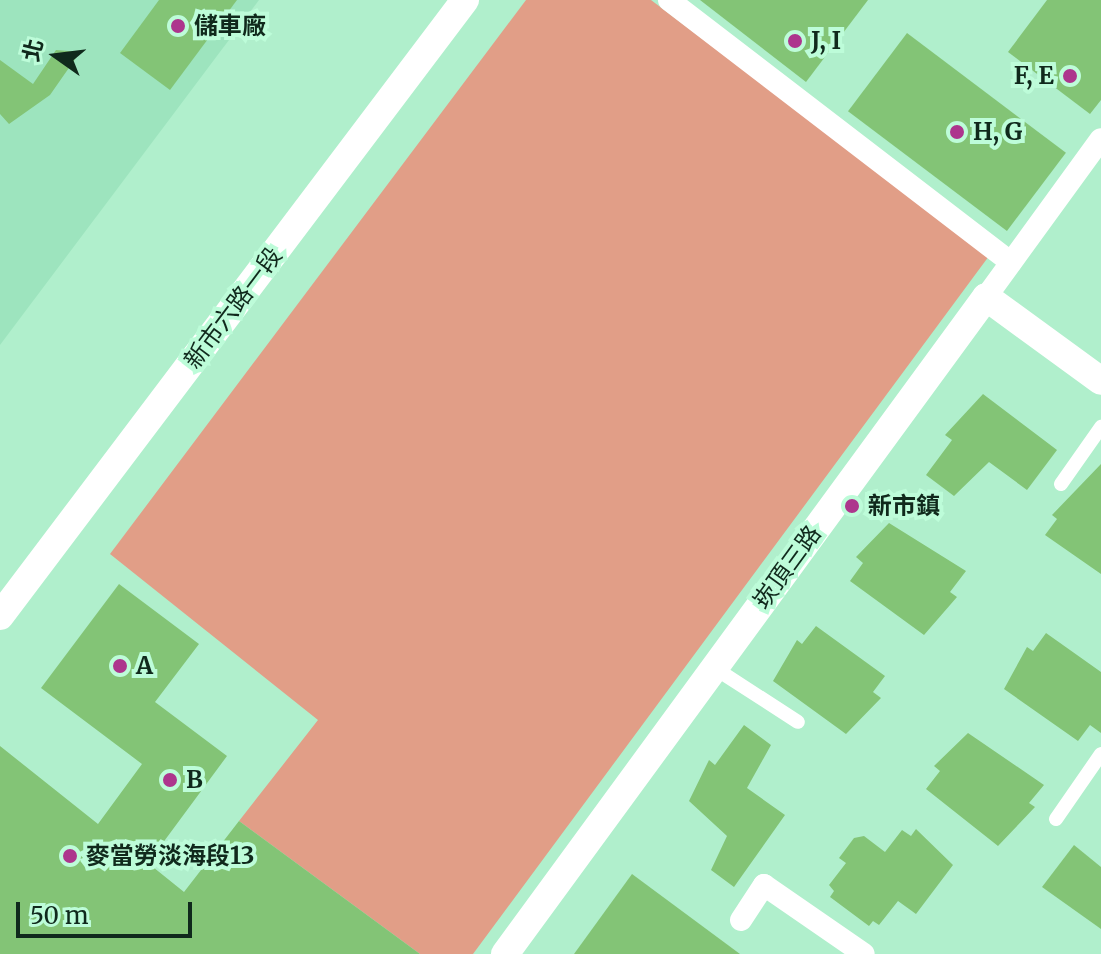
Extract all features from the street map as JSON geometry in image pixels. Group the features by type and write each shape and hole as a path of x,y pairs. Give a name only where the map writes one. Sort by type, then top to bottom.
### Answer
{"street":[{"name":"新市六路一段","path":"0,616 465,0"},
{"path":"669,0 1011,262"},
{"path":"1101,139 986,297 1101,381"},
{"name":"崁頂三路","path":"505,954 986,297"},
{"path":"741,920 764,885 864,954"}],"lane":[{"path":"1061,484 1101,427"},
{"path":"713,667 798,722"},
{"path":"1056,819 1101,754"}],"shaded area":[{"path":"0,0 259,0 0,345"},
{"path":"526,0 651,0 989,256 473,954 420,954 239,821 318,720 110,554"}],"building":[{"name":"儲車廠","path":"159,0 237,0 170,90 120,53"},
{"name":"J, I","path":"700,0 868,0 806,82"},
{"name":"F, E","path":"1047,0 1101,0 1101,100 1090,114 1008,52"},
{"name":"H, G","path":"907,33 1066,153 1007,231 848,111"},
{"path":"56,50 80,52 50,95 9,124 0,114 0,60 33,84"},
{"path":"983,394 1057,450 1027,490 989,462 954,496 926,475 952,440 945,435"},
{"path":"1101,464 1101,574 1045,535 1057,519 1052,515"},
{"path":"889,523 966,571 950,592 957,597 924,635 850,581 863,563 856,557"},
{"name":"麥當勞淡海段13","path":"119,584 199,644 155,702 227,756 148,863 184,892 239,821 420,954 0,954 0,746 98,824 142,764 41,688"},
{"path":"816,626 885,676 873,692 881,698 846,734 773,681 797,640 802,644"},
{"path":"1046,633 1101,672 1101,733 1090,725 1078,741 1004,689 1027,647 1033,651"},
{"path":"744,725 771,745 747,788 785,815 734,887 711,870 727,836 689,801 709,760 715,765"},
{"path":"968,733 1044,785 1029,803 1035,807 998,846 926,789 940,771 934,766"},
{"path":"916,829 953,865 916,914 898,901 879,925 873,921 869,926 830,897 834,891 829,885 846,863 839,858 854,838 864,836 885,852 902,830 911,836"},
{"path":"1074,845 1101,867 1101,929 1042,887"},
{"path":"632,874 740,954 574,954"}],"place":[{"name":"儲車廠","path":"178,26"},
{"name":"J, I","path":"795,41"},
{"name":"F, E","path":"1070,76"},
{"name":"H, G","path":"957,132"},
{"name":"新市鎮","path":"852,506"},
{"name":"A","path":"120,666"},
{"name":"B","path":"170,780"},
{"name":"麥當勞淡海段13","path":"70,856"}]}
